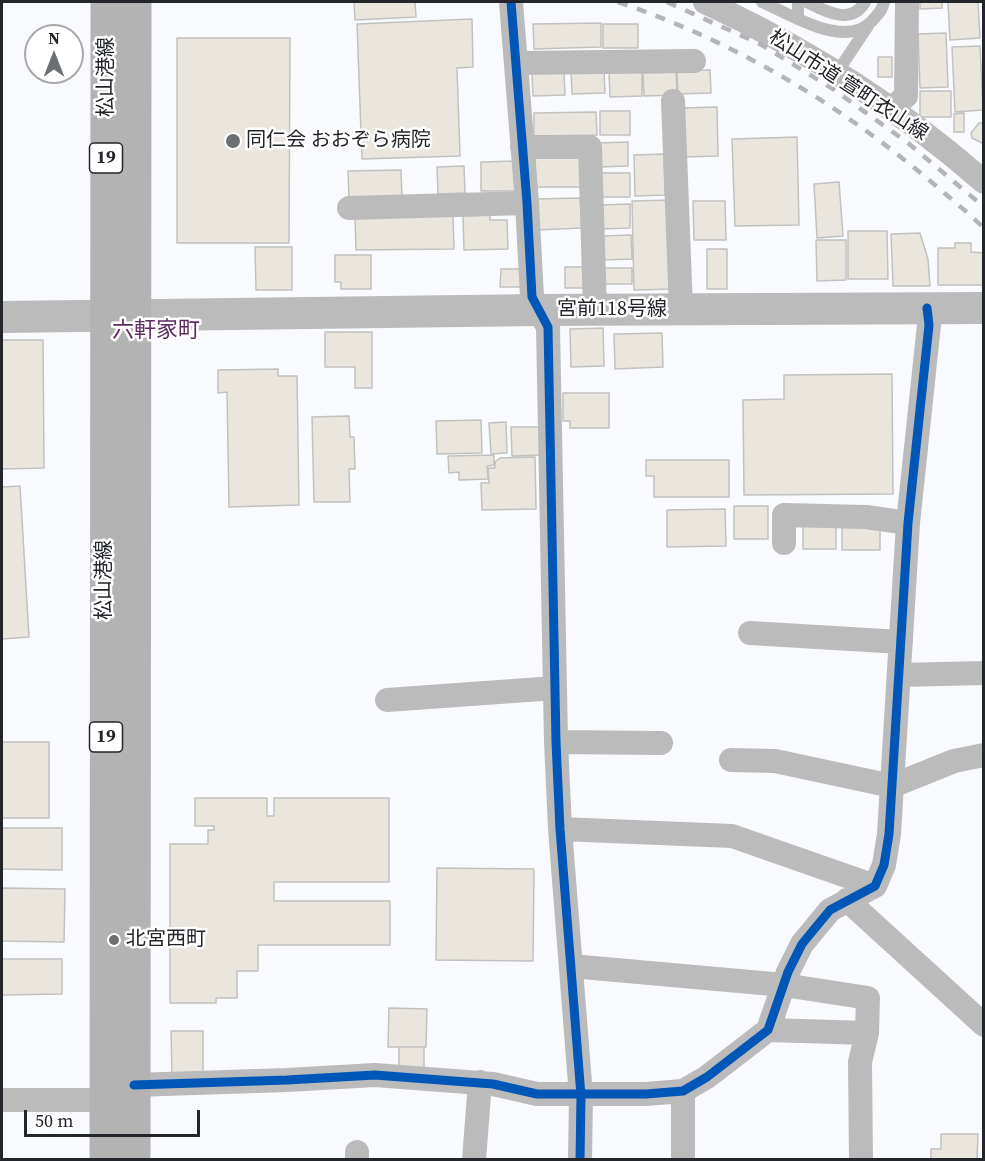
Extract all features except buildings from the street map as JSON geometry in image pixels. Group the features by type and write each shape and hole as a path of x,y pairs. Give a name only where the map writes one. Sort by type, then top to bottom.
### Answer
{"main road":[{"name":"松山港線","path":"107,2 119,315 125,1095 134,1160"},
{"name":"松山港線","path":"119,315 135,2"},
{"name":"松山港線","path":"106,1160 125,1095"}],"street":[{"path":"511,2 532,297 548,327 556,742 560,829 580,1096 580,1160"},
{"name":"松山市道 萱町衣山線","path":"705,2 741,18 801,51 891,109 959,160 984,182"},
{"path":"891,109 906,96 907,2"},
{"path":"516,63 694,61"},
{"path":"673,101 681,310"},
{"path":"522,147 590,147 595,310"},
{"path":"349,208 527,203"},
{"path":"2,1100 125,1095 287,1080 375,1075 480,1082 537,1094 580,1096 683,1091 707,1077 768,1030 788,972 802,944 830,910 875,886 884,865 889,834 908,523 929,326 927,308"},
{"name":"宮前118号線","path":"2,317 540,310 984,308"},
{"path":"784,543 784,515 866,517 908,523"},
{"path":"750,633 900,642"},
{"path":"898,675 984,673"},
{"path":"387,700 555,688"},
{"path":"556,742 661,743"},
{"path":"731,759 775,761 892,786 954,761 984,755"},
{"path":"560,829 732,836 875,886"},
{"path":"847,900 984,1025"},
{"path":"570,966 784,986 868,998 867,1033 860,1062 861,1160"},
{"path":"768,1030 867,1033"},
{"path":"474,1160 480,1082"},
{"path":"683,1091 683,1156"}],"lane":[{"path":"762,2 779,5 798,18 823,29 841,33 854,32 868,25"},
{"path":"798,2 798,18"},
{"path":"807,2 833,14 842,15 852,14 865,2"},
{"path":"836,74 868,25 882,10 884,2"}],"railway":[{"path":"618,2 700,34 778,74 852,121 887,147 984,228"},
{"path":"667,2 760,44 833,89 908,143 984,207"}],"cycle path":[{"path":"511,2 532,297 548,327 556,742 560,829 581,1096 580,1160"},
{"path":"134,1085 375,1075 493,1084 537,1094 646,1094 683,1091 707,1077 768,1030 788,972 802,944 830,910 875,886 884,865 889,834 908,523 929,325 927,308"}],"place":[{"name":"同仁会 おおぞら病院","path":"233,141"},
{"name":"北宮西町","path":"114,940"}],"district":[{"name":"六軒家町","path":"156,331"}]}
